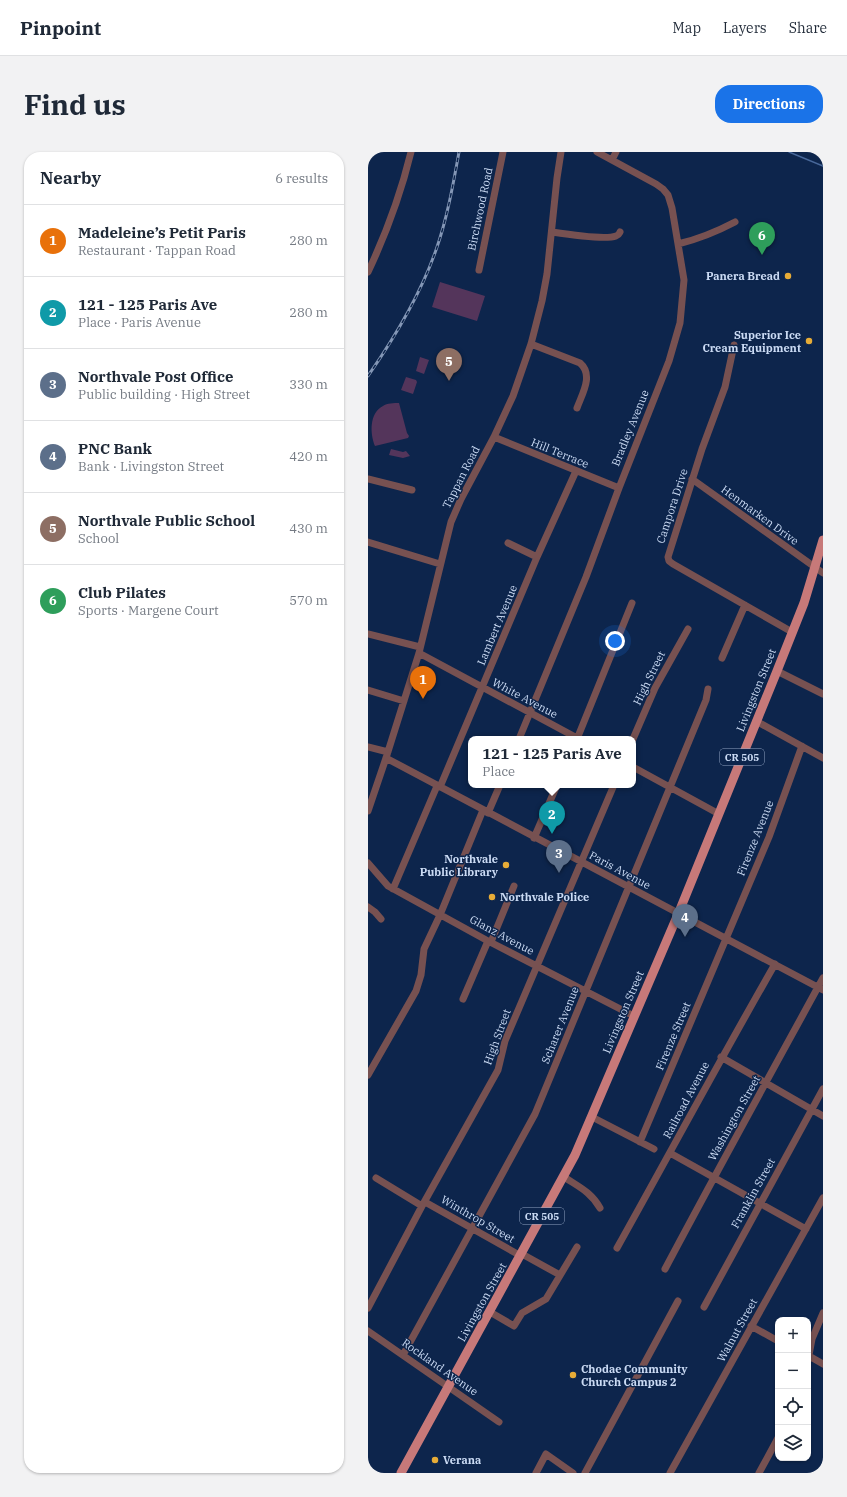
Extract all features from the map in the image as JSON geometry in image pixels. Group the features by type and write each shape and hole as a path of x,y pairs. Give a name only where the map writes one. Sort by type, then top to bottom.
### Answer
{"main road":[{"name":"Livingston Street","path":"401,1473 564,1177 592,1117 679,912 792,632 819,570 823,540"}],"street":[{"path":"368,272 386,231 411,152"},
{"name":"Birchwood Road","path":"479,270 503,152"},
{"name":"Tappan Road","path":"369,807 387,755 419,650 454,513 514,396 531,344 543,296 561,152"},
{"name":"Bradley Avenue","path":"520,736 586,577 669,361 680,323 684,280 672,208 668,195 656,184 597,152"},
{"path":"612,160 616,152"},
{"path":"678,244 705,237 735,222"},
{"path":"552,232 612,237 618,235 620,232"},
{"path":"531,344 580,363 584,366 587,379 577,408"},
{"name":"Campora Drive","path":"734,345 725,387 692,479 668,553 667,564 745,605 792,632"},
{"name":"Hill Terrace","path":"494,437 619,488"},
{"name":"Lambert Avenue","path":"393,889 483,688 537,557 576,471"},
{"path":"368,479 412,490"},
{"name":"Henmarken Drive","path":"692,479 819,570"},
{"path":"368,542 440,564"},
{"path":"508,543 537,557"},
{"path":"579,736 632,603"},
{"path":"722,658 745,605"},
{"name":"High Street","path":"634,736 655,688 688,629"},
{"name":"White Avenue","path":"368,634 419,650 483,688 572,736"},
{"path":"777,671 823,694"},
{"name":"Scharer Avenue","path":"403,1355 535,1114 706,700 708,689"},
{"path":"368,690 404,701"},
{"path":"756,721 823,758"},
{"name":"Firenze Avenue","path":"726,937 769,837 802,746"},
{"name":"Paris Avenue","path":"368,747 387,755 438,787 679,912 820,989"},
{"path":"636,770 719,814"},
{"path":"368,1075 417,988 421,975 424,949 485,812 498,788"},
{"path":"534,838 556,788"},
{"name":"High Street","path":"368,1308 423,1204 498,1070 505,1040 613,788"},
{"name":"Glanz Avenue","path":"368,863 388,886 393,889 490,942 634,1016"},
{"path":"463,999 514,886"},
{"path":"368,907 381,919"},
{"name":"Firenze Street","path":"640,1142 726,937"},
{"name":"Railroad Avenue","path":"617,1248 670,1154 721,1057 774,964"},
{"name":"Washington Street","path":"665,1269 713,1178 820,989 823,978"},
{"path":"721,1057 823,1116"},
{"name":"Franklin Street","path":"704,1307 823,1089"},
{"path":"592,1117 654,1149"},
{"path":"670,1154 806,1229"},
{"path":"564,1177 588,1192 600,1208"},
{"name":"Winthrop Street","path":"376,1178 560,1275"},
{"name":"Walnut Street","path":"670,1473 823,1198"},
{"path":"490,1312 514,1326 522,1313 546,1299 577,1246"},
{"path":"585,1473 678,1300"},
{"path":"809,1353 812,1339 823,1313"},
{"path":"751,1326 775,1339"},
{"name":"Rockland Avenue","path":"368,1331 499,1422"},
{"path":"811,1359 823,1364"},
{"path":"759,1473 775,1444"},
{"path":"536,1473 546,1454 573,1473"}],"shaded area":[{"path":"440,282 485,296 477,321 432,307"},
{"path":"420,357 429,360 424,374 416,371"},
{"path":"406,377 416,380 417,382 413,394 401,390"},
{"path":"399,403 409,436 408,438 375,446 372,436 372,424 375,414 378,409 385,405"},
{"path":"391,449 403,452 406,451 410,456 403,458 389,455"}],"waterway":[{"path":"789,152 823,166"}],"railway":[{"path":"368,376 406,316 430,267 447,214 459,152"}],"place":[{"name":"Club Pilates","path":"762,255"},
{"name":"Panera Bread","path":"788,276"},
{"name":"Superior Ice Cream Equipment","path":"809,341"},
{"name":"Northvale Public School","path":"449,381"},
{"name":"Madeleine’s Petit Paris","path":"423,699"},
{"name":"121 - 125 Paris Ave","path":"552,834"},
{"name":"Northvale Public Library","path":"506,865"},
{"name":"Northvale Post Office","path":"559,873"},
{"name":"Northvale Police","path":"492,897"},
{"name":"PNC Bank","path":"685,937"},
{"name":"Chodae Community Church Campus 2","path":"573,1375"},
{"name":"Verana","path":"435,1460"}]}
